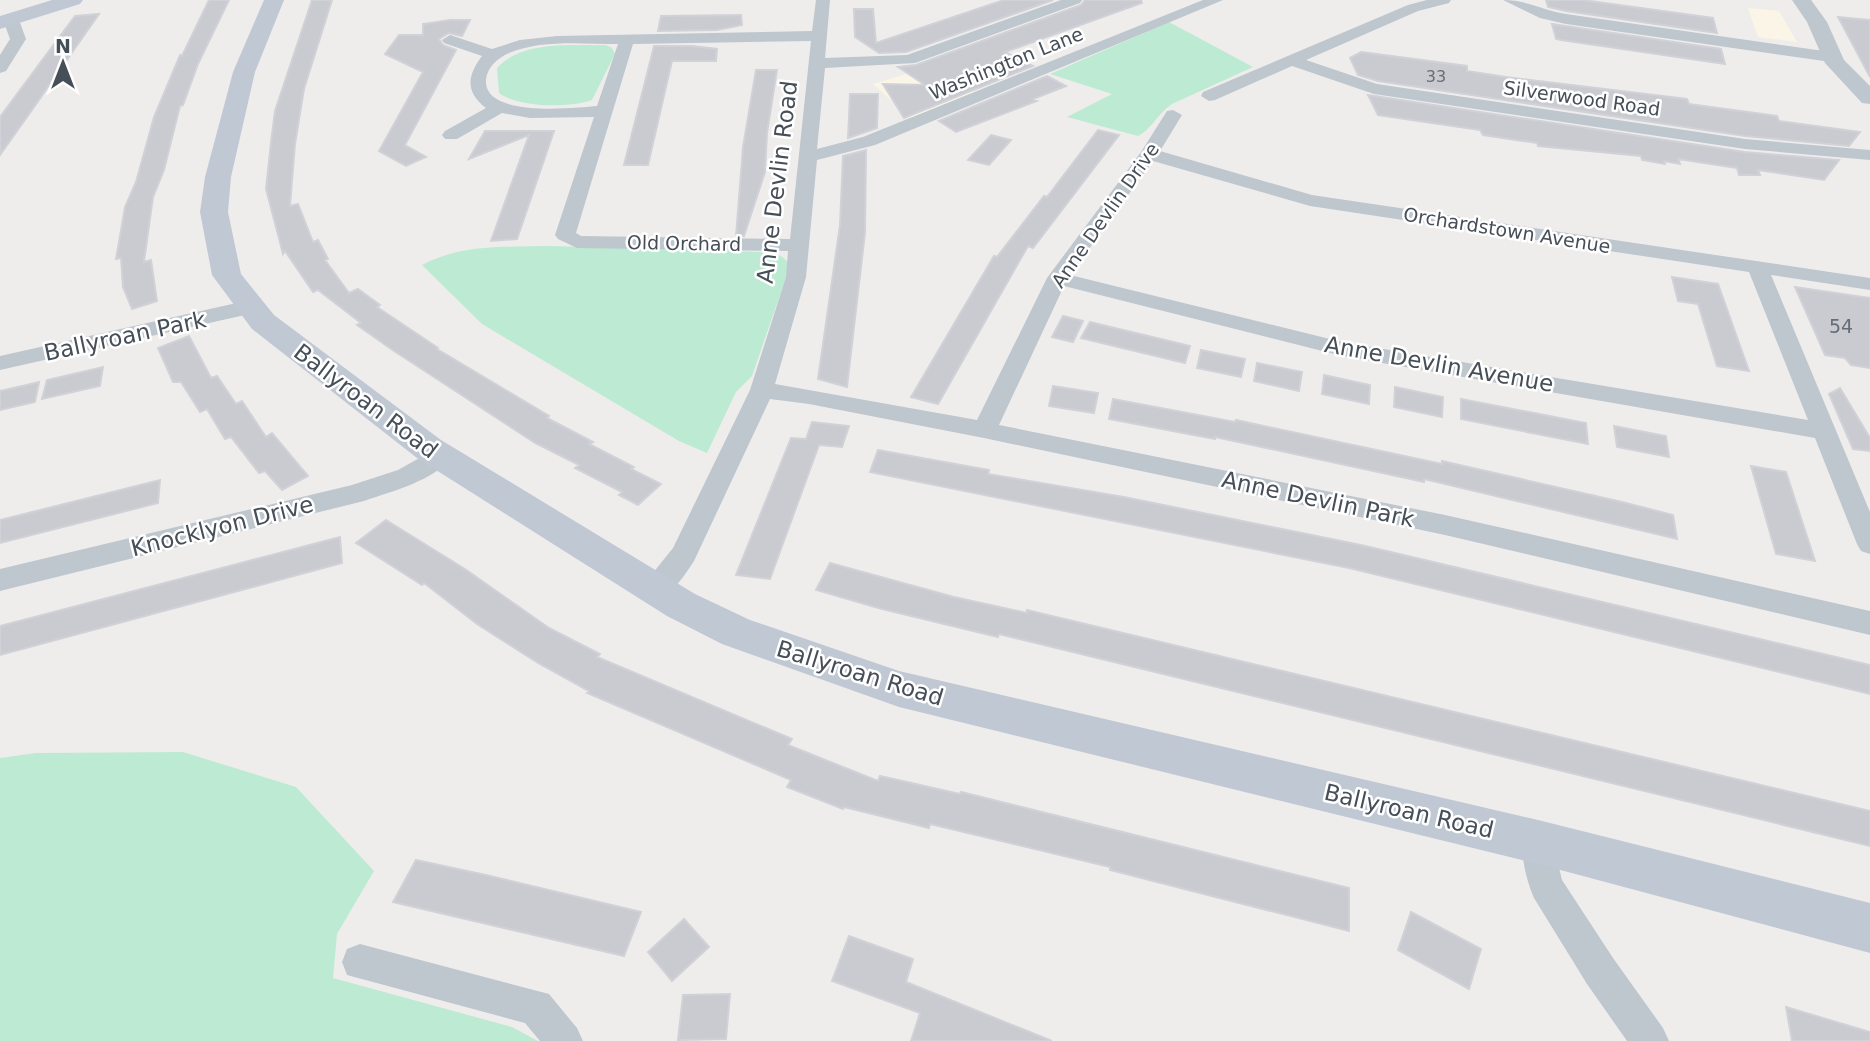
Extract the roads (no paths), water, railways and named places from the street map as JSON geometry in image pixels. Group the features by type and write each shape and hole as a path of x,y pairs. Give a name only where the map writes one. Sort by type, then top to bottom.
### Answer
{"main road":[{"path":"5,21 73,0"},
{"name":"Ballyroan Road","path":"274,0 244,72 218,177 214,212 226,275 250,307 307,358 439,456 654,589 736,632 899,689 1538,842 1870,928"}],"street":[{"name":"Anne Devlin Road","path":"654,589 674,569 684,554 762,390 796,277 823,0"},
{"path":"817,62 909,60 1075,0"},
{"name":"Washington Lane","path":"809,156 869,141 1216,0"},
{"path":"1396,0 1413,8"},
{"path":"1209,96 1413,8 1444,0"},
{"path":"1510,0 1545,15 1566,19 1831,57"},
{"path":"1801,0 1817,22 1831,57 1870,98"},
{"path":"0,68 18,40 5,21"},
{"path":"627,39 604,111 537,113 497,109 482,97 477,84 481,68 494,55 516,46 627,39 820,36"},
{"path":"450,40 494,55"},
{"name":"Silverwood Road","path":"1292,61 1374,89 1745,144 1870,155"},
{"path":"451,135 497,109"},
{"name":"Old Orchard","path":"604,111 568,224 565,235 568,239 577,242 801,245"},
{"name":"Anne Devlin Drive","path":"984,429 1058,278 1149,155 1173,114"},
{"name":"Orchardstown Avenue","path":"1149,155 1310,200 1870,284"},
{"path":"1758,268 1870,544"},
{"name":"Anne Devlin Avenue","path":"1058,278 1342,349 1824,430"},
{"name":"Ballyroan Park","path":"0,363 250,307"},
{"name":"Anne Devlin Park","path":"762,390 809,396 984,429 1445,525 1870,623"},
{"name":"Knocklyon Drive","path":"0,580 355,494 407,476 439,456"},
{"path":"1538,842 1546,886 1600,971 1650,1041"},
{"path":"360,962 536,1007 564,1041"}]}
